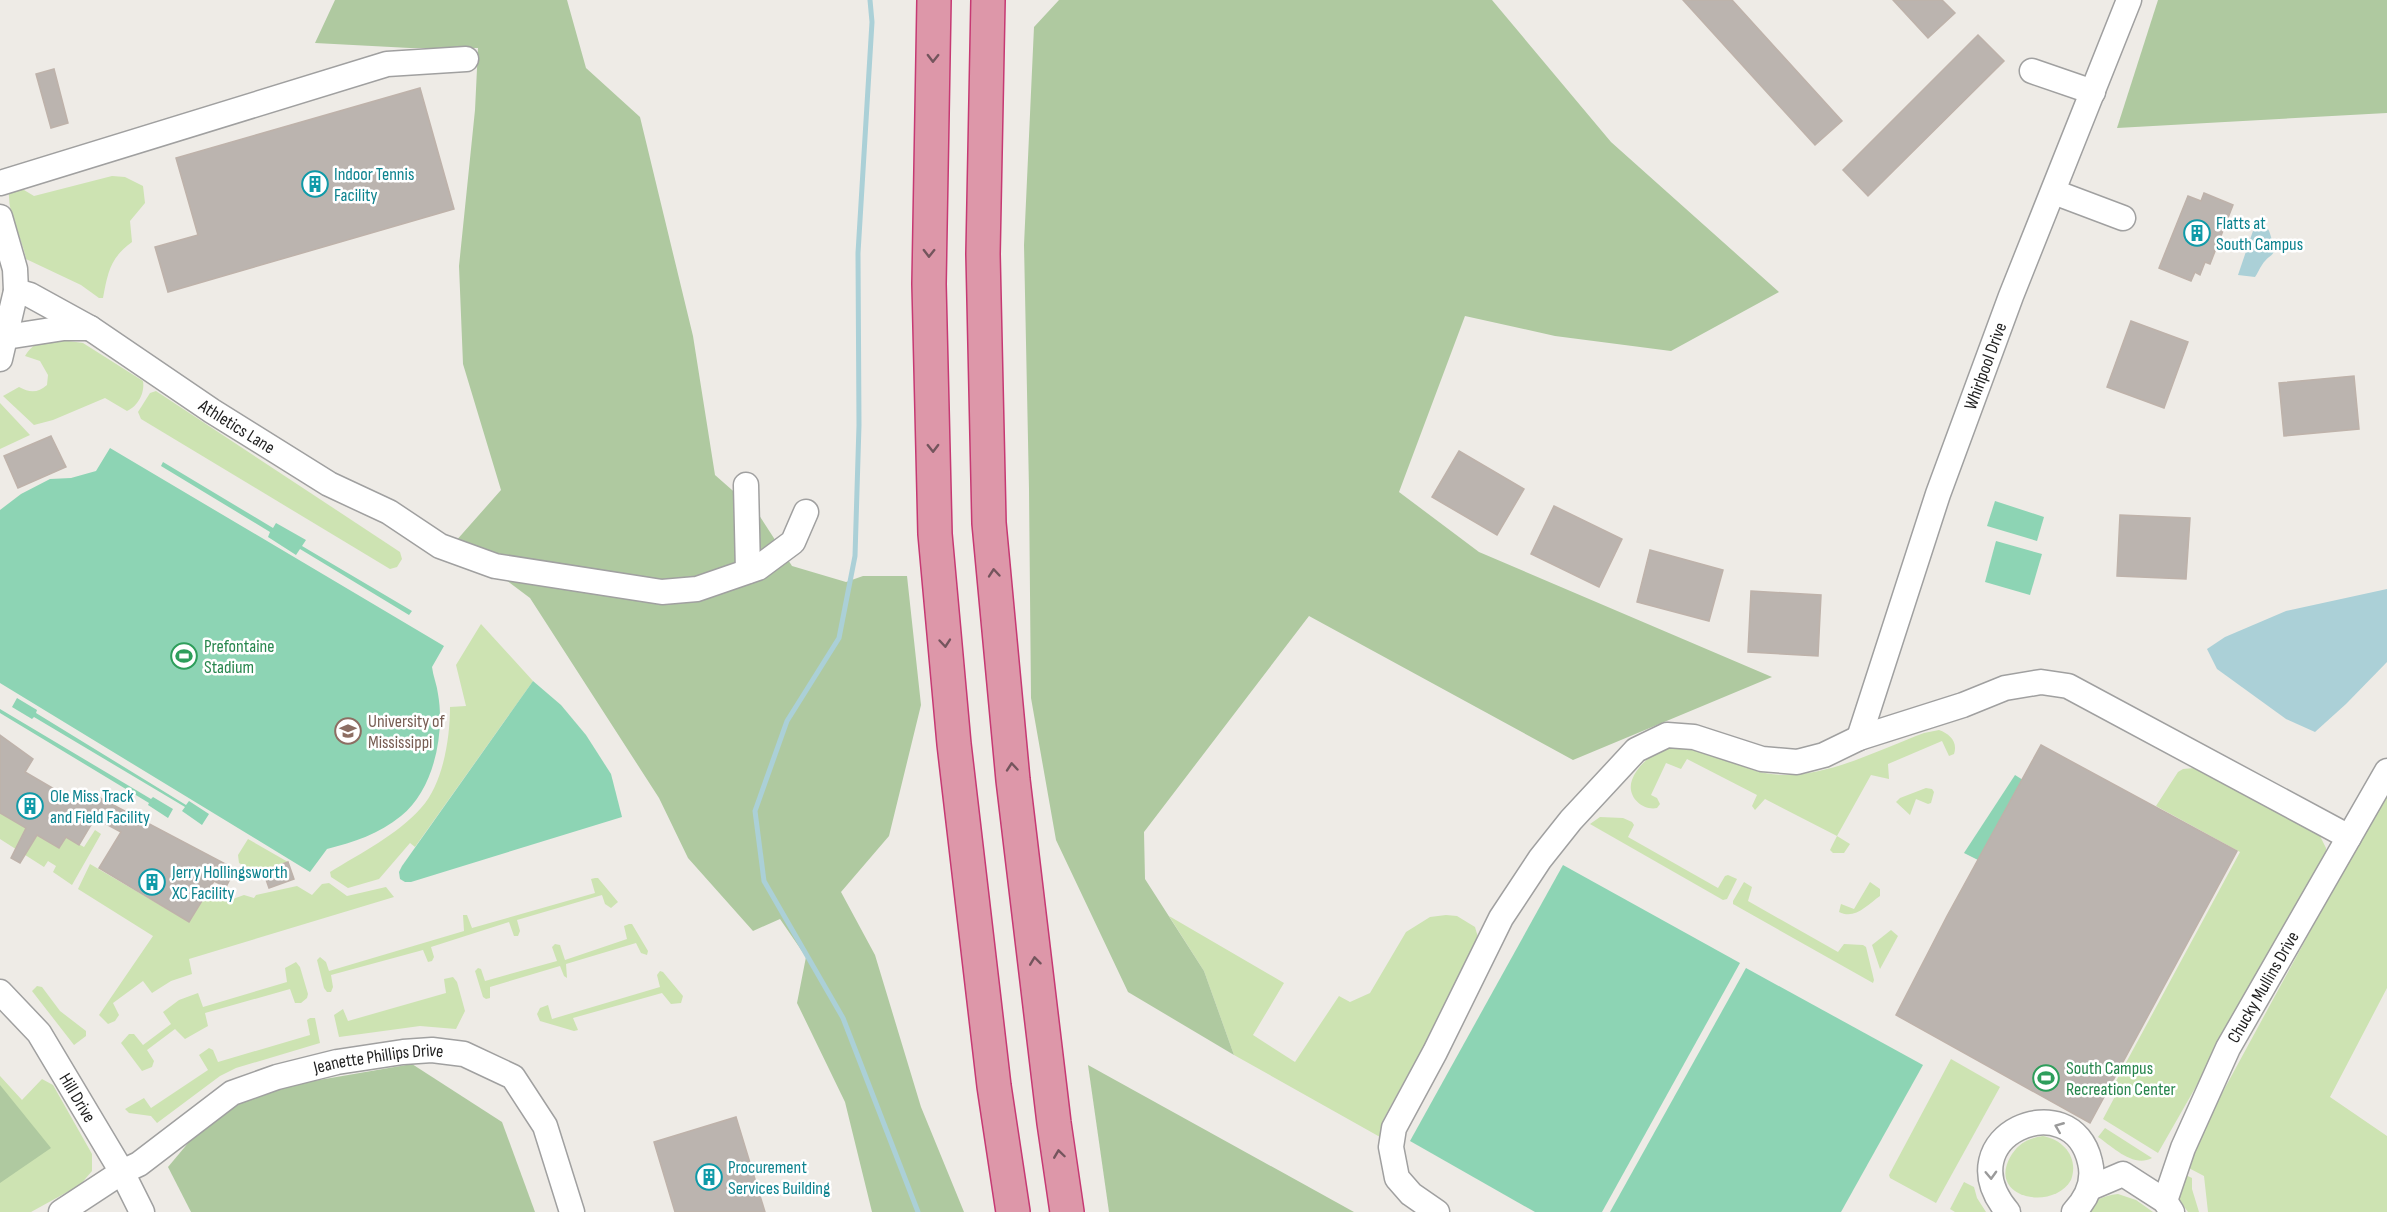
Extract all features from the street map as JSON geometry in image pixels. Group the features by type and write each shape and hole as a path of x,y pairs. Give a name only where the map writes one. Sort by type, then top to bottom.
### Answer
{"highway":[{"path":"934,0 928,284 935,534 958,779 993,1074 1013,1212"},
{"path":"988,0 983,254 989,523 1013,780 1054,1123 1067,1212"}],"street":[{"name":"Whirlpool Drive","path":"1859,738 1938,494 2011,296 2129,0"},
{"path":"0,183 387,64 466,58"},
{"path":"2032,71 2093,92"},
{"path":"2054,192 2123,218"},
{"path":"0,218 15,269 16,291 3,348"},
{"name":"Athletics Lane","path":"16,291 30,294 90,328 212,411 308,472 389,512 440,546 495,566 625,588 662,592 697,589 758,568 793,542 806,512"},
{"path":"3,348 64,328 90,328"},
{"path":"746,485 748,572"},
{"path":"1437,1212 1411,1194 1397,1178 1390,1147 1394,1128 1435,1052 1501,918 1540,859 1602,784 1636,750 1667,735 1694,737 1762,759 1797,762 1824,754 1859,738 1963,705 2005,688 2041,682 2068,686 2349,837"},
{"name":"Chucky Mullins Drive","path":"2169,1207 2183,1148 2228,1048 2387,771"},
{"name":"Hill Drive","path":"0,992 39,1033 122,1172 142,1212"},
{"name":"Jeanette Phillips Drive","path":"61,1212 122,1172 139,1164 232,1093 277,1077 337,1062 432,1050 464,1054 513,1077 545,1126 572,1212"},
{"path":"2008,1212 1997,1199 1991,1184 1990,1167 1995,1150 2005,1137 2019,1127 2035,1122 2051,1123 2067,1129 2080,1140 2086,1150 2092,1171 2090,1188 2083,1203 2074,1212"},
{"path":"2086,1150 2169,1207"},
{"path":"2090,1188 2123,1174"}],"green space":[{"path":"335,0 567,0 586,68 640,117 693,336 715,475 757,512 792,566 846,582 863,576 907,576 921,705 889,836 841,892 875,955 921,1107 964,1212 872,1212 845,1102 797,1003 806,957 780,919 753,931 688,858 659,798 530,598 455,542 501,490 463,364 459,266 475,110 478,48 410,48 315,43"},
{"path":"1059,0 1492,0 1611,142 1779,292 1671,351 1555,336 1465,316 1399,492 1479,552 1772,677 1573,760 1309,616 1144,832 1145,879 1204,971 1234,1055 1128,992 1056,840 1031,698 1024,245 1034,27"},
{"path":"2158,0 2387,0 2387,113 2117,128"},
{"path":"112,176 125,177 143,186 145,203 130,221 132,242 114,260 103,298 99,298 81,285 26,259 11,210 9,194 19,187 34,196"},
{"path":"62,340 83,343 143,381 142,394 131,409 127,411 105,398 53,420 34,425 3,396 19,387 34,391 47,385 48,375 40,361 25,356 36,344"},
{"path":"156,391 400,552 402,559 397,567 390,569 141,419 138,412 150,393"},
{"path":"0,403 30,435 0,449"},
{"path":"110,448 444,646 432,667 440,709 438,743 434,760 422,791 401,816 366,837 327,849 310,872 0,683 0,510 21,494 50,479 71,478 96,471"},
{"path":"163,462 273,528 276,523 306,540 302,546 412,611 409,615 300,549 296,555 268,537 270,532 161,466"},
{"path":"1995,501 2044,517 2037,541 1987,526"},
{"path":"1996,541 2042,554 2030,595 1985,582"},
{"path":"481,624 533,681 415,847 410,843 379,879 348,888 331,877 330,872 401,827 421,808 435,787 447,747 450,707 466,706 456,665"},
{"path":"533,681 561,705 586,735 611,774 622,817 411,882 400,879 399,872 402,866"},
{"path":"17,698 37,710 36,713 186,805 189,801 209,814 202,825 182,811 185,807 34,717 32,719 12,707"},
{"path":"0,709 151,799 153,797 173,809 168,818 148,805 149,803 0,713"},
{"path":"1939,730 1952,739 1955,746 1954,754 1949,756 1942,741 1888,764 1889,779 1871,775 1837,836 1765,799 1755,810 1752,806 1757,795 1687,759 1681,769 1666,763 1651,795 1657,798 1660,804 1657,808 1641,805 1633,797 1632,780 1645,761 1667,747 1681,743 1700,745 1753,770 1774,774 1796,774 1818,771 1862,758 1924,733"},
{"path":"2194,768 2319,834 2326,848 2326,859 2158,1153 2103,1119 2120,1087 2115,1083 2240,852 2156,806 2178,772"},
{"path":"2015,775 2023,780 1978,860 1964,853"},
{"path":"1926,788 1934,792 1931,803 1916,799 1910,815 1896,802 1900,798"},
{"path":"2387,790 2387,988 2330,1097 2387,1136 2387,1212 2208,1212 2204,1176 2183,1165"},
{"path":"0,813 26,828 20,840 30,846 37,835 59,848 66,837 84,847 95,830 101,834 72,885 53,872 56,866 48,861 44,867 0,839"},
{"path":"1600,817 1623,818 1632,822 1634,825 1628,837 1718,888 1725,876 1737,879 1727,899 1723,900 1590,824"},
{"path":"1837,836 1850,844 1844,853 1833,853 1830,850"},
{"path":"248,839 288,862 261,872 262,875 239,863 238,855"},
{"path":"90,864 189,922 207,892 230,900 244,895 254,898 256,895 297,886 312,895 322,884 329,883 347,896 386,887 394,897 189,959 192,974 171,981 152,993 143,981 113,1003 119,1015 115,1021 108,1024 99,1015 153,936 78,889"},
{"path":"1563,865 1740,963 1602,1212 1535,1212 1410,1141"},
{"path":"598,878 618,902 611,908 605,904 602,895 517,920 520,931 518,936 514,936 509,922 431,947 434,957 432,961 428,962 423,950 331,975 333,987 331,992 327,992 324,988 317,960 320,957 326,962 329,971 464,931 463,915 467,915 472,928 595,893 591,879"},
{"path":"1744,882 1752,887 1748,901 1838,952 1844,944 1866,947 1873,983 1733,904"},
{"path":"1870,882 1880,889 1880,896 1856,913 1839,912 1841,904 1854,909"},
{"path":"1169,916 1284,983 1253,1035 1295,1062 1339,996 1350,1002 1370,993 1406,932 1430,917 1457,916 1475,927 1480,944 1383,1120 1380,1137 1234,1055 1204,971"},
{"path":"632,924 648,951 647,955 641,953 636,943 566,964 567,978 560,966 490,987 490,998 483,997 475,971 478,968 481,969 485,981 557,961 552,947 555,944 560,945 565,960 627,939 624,926"},
{"path":"1891,930 1898,936 1880,969 1872,945"},
{"path":"296,962 300,967 308,994 301,1003 295,1003 290,989 205,1013 208,1026 185,1039 175,1029 147,1050 154,1061 152,1067 142,1071 121,1043 129,1034 134,1034 143,1045 171,1024 163,1012 179,1000 198,993 203,1007 287,982 285,968"},
{"path":"1746,968 1923,1065 1841,1212 1610,1212"},
{"path":"660,971 683,996 681,1003 671,1004 662,993 573,1018 578,1030 574,1031 540,1021 537,1014 540,1008 548,1005 552,1019 660,987 657,975"},
{"path":"453,977 457,982 465,1011 456,1029 420,1026 339,1037 334,1015 343,1009 348,1021 446,993 444,979"},
{"path":"37,986 42,987 60,1011 86,1031 86,1036 74,1045 32,991"},
{"path":"315,1018 320,1043 236,1068 220,1076 157,1123 151,1116 129,1113 125,1109 144,1098 151,1108 208,1070 199,1055 209,1048 213,1050 218,1062 310,1035 307,1020"},
{"path":"1951,1059 2000,1087 1936,1203 1890,1178 1889,1175"},
{"path":"412,1064 502,1122 535,1212 191,1212 168,1167 215,1111 290,1085"},
{"path":"1088,1065 1354,1212 1109,1212"},
{"path":"0,1076 22,1100 42,1079 53,1085 92,1154 92,1171 80,1185 31,1212 0,1212"},
{"path":"0,1085 51,1148 0,1183"},
{"path":"2105,1128 2152,1158 2138,1160 2117,1151 2098,1137"},
{"path":"2043,1136 2057,1141 2068,1151 2073,1164 2071,1180 2062,1190 2050,1196 2024,1195 2014,1190 2007,1181 2006,1169 2018,1146 2030,1139"},
{"path":"2179,1172 2192,1178 2192,1189 2199,1212 2188,1212 2177,1197"},
{"path":"1964,1182 1974,1187 1977,1198 1986,1212 1955,1212 1950,1209"},
{"path":"2118,1194 2136,1200 2153,1212 2082,1212 2098,1199"}],"water":[{"path":"2260,223 2268,230 2274,252 2255,277 2238,275 2255,225"},
{"path":"2387,589 2387,662 2315,732 2286,719 2217,669 2207,649 2225,637 2286,611"}],"building":[{"path":"1683,0 1732,0 1842,121 1815,145"},
{"path":"1893,0 1942,0 1955,13 1928,38"},
{"path":"1978,35 2004,61 1868,196 1843,170"},
{"path":"54,69 68,123 51,128 36,74"},
{"name":"Indoor Tennis Facility","path":"420,88 454,209 168,292 155,247 198,235 176,158"},
{"name":"Flatts at South Campus","path":"2204,193 2233,205 2210,264 2205,262 2200,275 2195,272 2191,281 2159,268 2188,196 2201,201"},
{"path":"2131,321 2188,342 2164,408 2107,387"},
{"path":"2354,376 2359,429 2284,436 2279,383"},
{"path":"51,436 66,467 18,488 4,456"},
{"path":"1459,451 1524,489 1497,535 1432,497"},
{"path":"1554,506 1622,539 1599,587 1531,554"},
{"path":"2120,515 2190,518 2186,579 2117,576"},
{"path":"1650,550 1723,570 1709,621 1637,602"},
{"path":"1751,591 1821,595 1818,656 1748,652"},
{"path":"0,735 33,759 25,772 78,803 85,790 235,869 226,887 214,881 189,922 99,868 121,832 95,818 79,845 66,837 59,848 37,835 20,863 11,858 26,828 0,813"},
{"path":"2041,745 2237,851 2090,1123 1896,1015 1947,916"},
{"path":"288,862 294,879 269,888 263,871"},
{"name":"Procurement Services Building","path":"736,1117 765,1212 675,1212 654,1142"}],"waterway":[{"path":"870,0 872,22 858,253 859,425 855,556 839,638 787,721 755,811 764,881 843,1018 918,1212"}],"place":[{"name":"Indoor Tennis Facility","path":"315,184"},
{"name":"Flatts at South Campus","path":"2197,233"},
{"name":"Prefontaine Stadium","path":"184,656"},
{"name":"University of Mississippi","path":"348,731"},
{"name":"Ole Miss Track and Field Facility","path":"30,806"},
{"name":"Jerry Hollingsworth XC Facility","path":"152,882"},
{"name":"South Campus Recreation Center","path":"2046,1078"},
{"name":"Procurement Services Building","path":"709,1177"}]}
